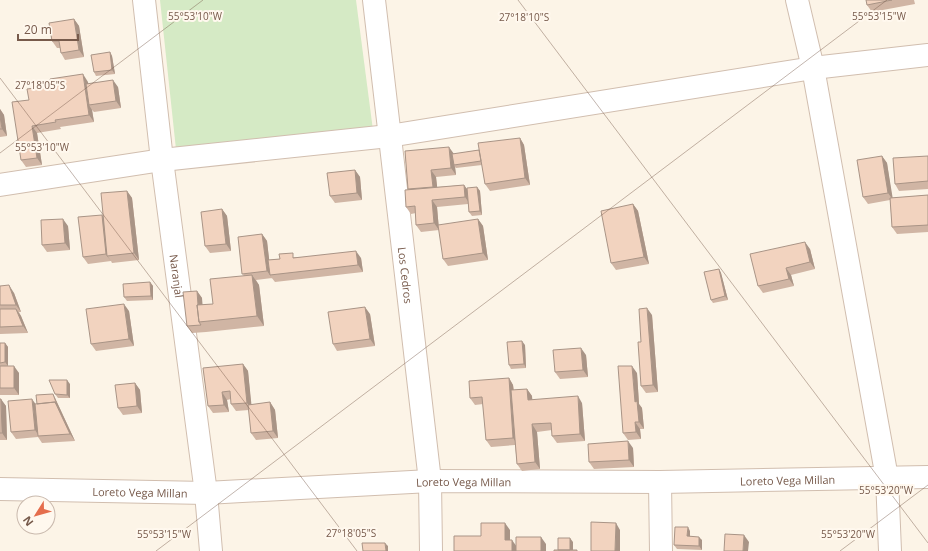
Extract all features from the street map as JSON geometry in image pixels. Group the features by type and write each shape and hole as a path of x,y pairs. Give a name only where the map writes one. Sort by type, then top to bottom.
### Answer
{"street":[{"name":"Naranjal","path":"144,0 162,160 206,493 211,551"},
{"name":"Los Cedros","path":"374,0 430,481 431,551"},
{"path":"798,0 813,68 887,478 890,551"},
{"path":"0,185 162,160 389,136 813,68 928,55"},
{"name":"Loreto Vega Millan","path":"0,489 206,493 430,481 660,482 928,477"},
{"path":"660,482 661,551"}],"green space":[{"path":"160,0 356,0 374,138 178,168"}],"building":[{"path":"866,0 892,0 867,5"},
{"path":"74,19 79,50 61,53 59,41 52,41 49,23"},
{"path":"110,52 112,70 94,72 91,55"},
{"path":"83,74 89,115 55,120 56,122 32,126 37,158 21,160 12,102 29,100 27,89 51,86 50,79"},
{"path":"113,80 116,101 89,105 86,84"},
{"path":"0,116 2,129 0,129"},
{"path":"520,138 525,178 485,184 478,143"},
{"path":"449,147 451,168 431,170 433,187 408,189 405,151"},
{"path":"479,150 481,161 454,165 452,154"},
{"path":"882,156 888,193 863,197 857,160"},
{"path":"928,156 928,181 895,184 893,158"},
{"path":"355,170 357,193 330,196 327,173"},
{"path":"464,185 465,197 432,200 434,223 416,225 415,206 406,207 405,190"},
{"path":"477,187 480,211 469,212 467,188"},
{"path":"127,191 134,253 107,256 101,193"},
{"path":"928,195 928,225 892,227 890,198"},
{"path":"633,204 644,257 611,263 601,211"},
{"path":"222,209 226,244 205,246 201,212"},
{"path":"102,215 106,254 83,257 78,217"},
{"path":"63,219 65,243 42,245 41,220"},
{"path":"478,219 483,253 443,259 438,225"},
{"path":"262,234 267,271 242,274 238,237"},
{"path":"805,242 810,262 786,268 789,279 758,286 750,254"},
{"path":"356,251 358,265 270,275 268,260 280,259 279,254 293,253 293,258"},
{"path":"719,269 725,296 711,300 704,272"},
{"path":"252,275 257,316 199,322 197,305 213,304 210,279"},
{"path":"150,282 151,296 124,297 123,284"},
{"path":"9,285 16,305 0,305 0,286"},
{"path":"197,291 199,322 201,325 187,326 183,292"},
{"path":"124,304 129,339 91,344 86,309"},
{"path":"365,307 370,339 333,344 328,312"},
{"path":"647,308 653,385 641,386 638,342 641,342 639,309"},
{"path":"0,309 16,309 23,326 0,327"},
{"path":"522,341 524,364 509,365 507,342"},
{"path":"0,343 5,343 5,362 0,363"},
{"path":"581,348 583,370 555,372 553,350"},
{"path":"243,364 247,403 231,404 230,391 222,392 224,405 208,406 203,368"},
{"path":"0,366 14,366 14,388 0,388"},
{"path":"618,366 632,366 635,402 637,401 639,422 635,422 636,432 623,433"},
{"path":"509,378 513,438 486,440 482,397 470,398 469,381"},
{"path":"49,380 67,380 67,395 55,394"},
{"path":"135,383 137,406 118,408 115,385"},
{"path":"527,389 528,400 578,396 580,434 552,436 551,423 532,424 535,462 517,464 511,390"},
{"path":"53,394 57,405 55,402 37,404 36,395"},
{"path":"1,399 2,433 0,433"},
{"path":"32,399 35,430 11,432 8,401"},
{"path":"55,402 70,434 38,436 35,404"},
{"path":"270,402 273,431 251,433 248,405"},
{"path":"628,441 629,460 589,462 588,444"},
{"path":"591,522 616,523 615,551 591,551"},
{"path":"481,523 505,523 505,540 512,540 512,551 454,551 454,536 481,536"},
{"path":"675,527 688,527 687,536 699,537 699,546 674,545"},
{"path":"725,534 744,535 743,551 724,551"},
{"path":"516,537 541,537 541,551 516,551"},
{"path":"558,538 570,538 570,550 558,550"},
{"path":"362,543 385,543 386,551 363,551"},
{"path":"577,550 577,551 554,551"}]}
